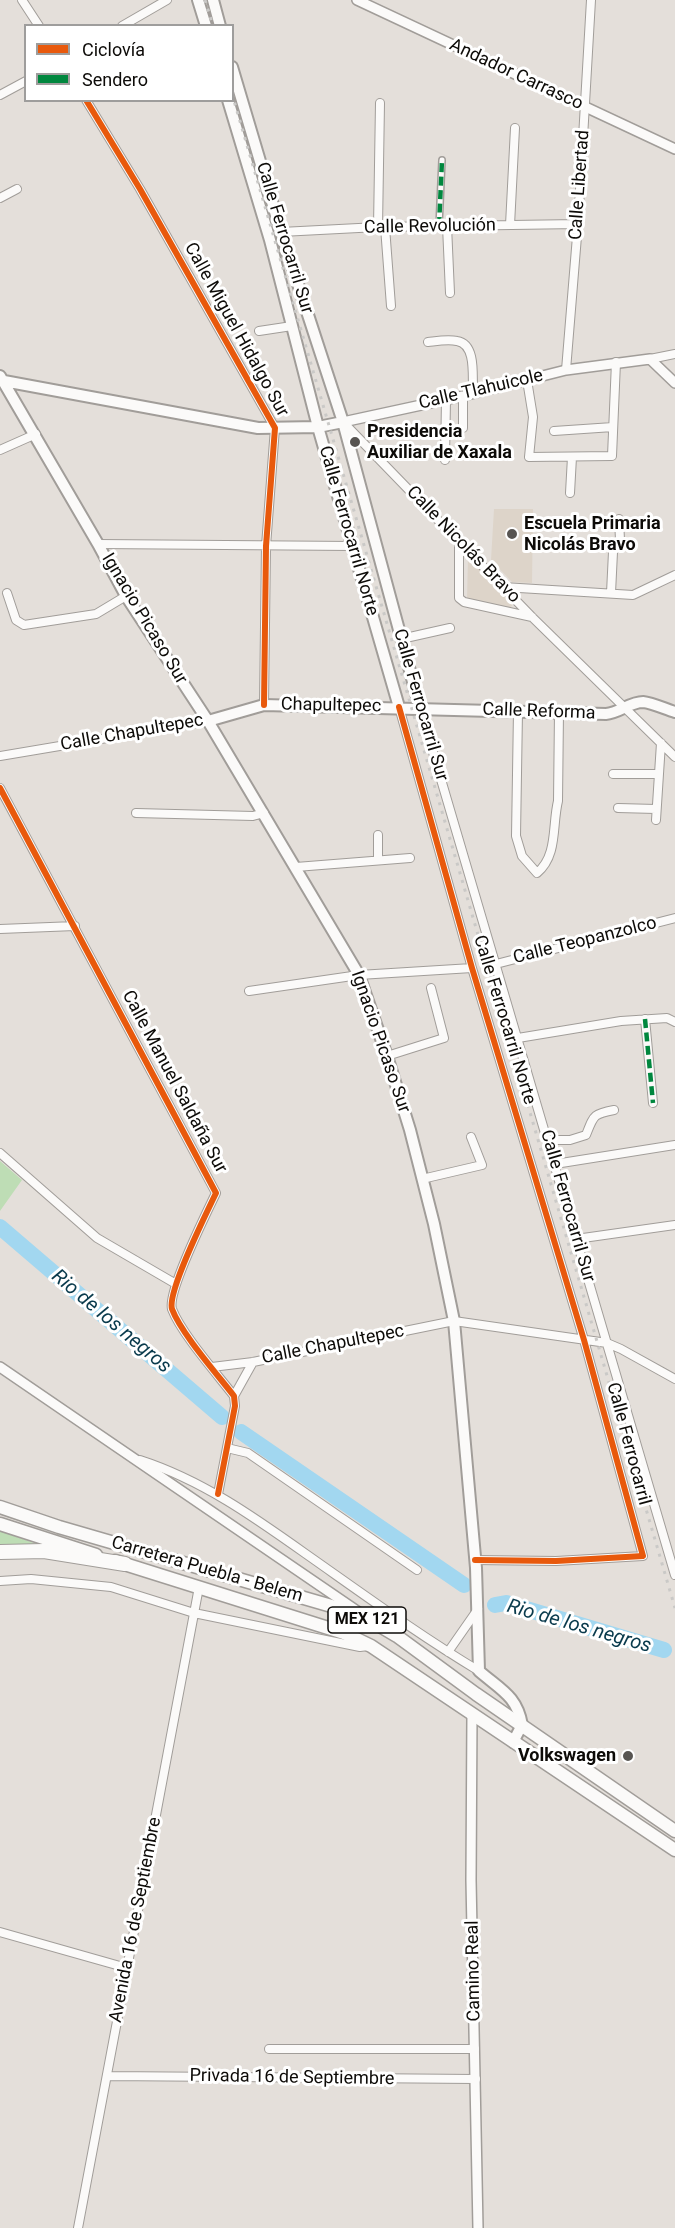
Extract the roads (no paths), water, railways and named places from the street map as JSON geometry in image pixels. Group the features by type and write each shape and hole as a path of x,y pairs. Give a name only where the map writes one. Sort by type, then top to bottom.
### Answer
{"highway":[{"path":"0,1552 44,1551 125,1564"}],"main road":[{"path":"198,0 205,24"},
{"path":"213,0 219,24"},
{"name":"Calle Ferrocarril Sur","path":"234,74 281,232 344,422 420,708"},
{"name":"Calle Ferrocarril Norte","path":"229,102 270,240 318,427 399,707"},
{"name":"Calle Tlahuicole","path":"2,378 258,428 318,427 344,422"},
{"name":"Ignacio Picaso Sur","path":"2,378 36,434 126,596 208,721 359,975 410,1130 434,1224 454,1321 475,1560 479,1671"},
{"name":"Calle Reforma","path":"399,707 606,714 617,713 643,702 675,712"},
{"name":"Chapultepec","path":"264,705 399,707"},
{"name":"Calle Chapultepec","path":"208,721 264,705"},
{"name":"Carretera Puebla - Belem","path":"0,1507 70,1530 335,1607 375,1623 398,1636 675,1831"},
{"name":"Carretera Puebla - Belem","path":"0,1524 344,1633 371,1646 675,1850"},
{"path":"479,1671 514,1701 519,1709 522,1725 513,1742"}],"street":[{"path":"22,0 38,24"},
{"path":"125,24 167,0"},
{"name":"Andador Carrasco","path":"357,0 675,149"},
{"name":"Calle Libertad","path":"566,370 578,224 591,0"},
{"path":"0,95 24,82"},
{"name":"Calle Miguel Hidalgo Sur","path":"87,102 140,189 275,428 266,546 264,705"},
{"path":"380,103 381,227 391,306"},
{"path":"510,225 515,129"},
{"path":"442,160 443,226 450,293"},
{"path":"0,198 17,189"},
{"name":"Calle Revolución","path":"281,232 381,227 578,224"},
{"path":"259,331 292,326"},
{"path":"428,342 457,340 466,344 470,350 468,395 463,428"},
{"name":"Calle Tlahuicole","path":"344,422 468,395 566,370 675,354"},
{"path":"650,359 675,383"},
{"path":"527,380 533,417 529,457 612,456 616,362"},
{"path":"445,460 446,399"},
{"name":"Calle Nicolás Bravo","path":"344,422 532,617 675,757"},
{"path":"555,431 613,427"},
{"path":"0,450 36,434"},
{"path":"570,493 572,457"},
{"path":"611,593 613,552 620,540 619,519"},
{"name":"Calle Nicolás Bravo","path":"459,541 459,598 464,602 532,617"},
{"path":"98,543 352,546"},
{"path":"503,587 633,595 675,575"},
{"path":"7,593 16,620 24,625 96,614 126,596"},
{"path":"401,639 450,628"},
{"name":"Calle Ferrocarril Norte","path":"399,707 472,968 584,1340"},
{"name":"Calle Ferrocarril Sur","path":"420,708 606,1343"},
{"path":"518,711 516,836 522,856 537,873 548,861 553,847 554,815 558,801 559,712"},
{"name":"Calle Chapultepec","path":"0,756 208,721"},
{"path":"656,820 661,743"},
{"path":"613,774 658,774"},
{"name":"Calle Manuel Saldaña Sur","path":"0,788 216,1193 176,1284 171,1307 182,1326 234,1396"},
{"path":"618,808 656,809"},
{"path":"136,813 253,816 264,813"},
{"path":"378,836 378,860"},
{"path":"296,867 410,858"},
{"name":"Calle Teopanzolco","path":"496,964 675,918"},
{"path":"0,929 75,926"},
{"path":"249,991 359,975 472,968"},
{"path":"387,1056 444,1038 431,988"},
{"path":"518,1038 645,1019 671,1020"},
{"path":"645,1019 653,1103"},
{"path":"548,1140 578,1139 586,1135 597,1113 614,1110"},
{"path":"422,1179 482,1165 471,1137"},
{"path":"555,1164 675,1145"},
{"path":"0,1153 97,1238 176,1284"},
{"path":"576,1239 675,1225"},
{"name":"Calle Chapultepec","path":"212,1367 253,1362 454,1321 606,1343 675,1379"},
{"name":"Calle Ferrocarril","path":"475,1560 556,1561 643,1556 584,1340"},
{"name":"Calle Ferrocarril","path":"606,1343 675,1575"},
{"path":"218,1494 235,1406 234,1396 253,1362"},
{"path":"0,1367 375,1623"},
{"path":"226,1448 248,1453 417,1570"},
{"path":"129,1456 167,1469 218,1494 479,1671"},
{"path":"0,1581 31,1579 111,1587 194,1613 360,1647 371,1646"},
{"name":"Avenida 16 de Septiembre","path":"78,2228 199,1587"},
{"path":"448,1652 478,1609"},
{"name":"Camino Real","path":"472,1714 471,1880 478,2228"},
{"path":"0,1932 128,1968"},
{"path":"269,2049 475,2049"},
{"name":"Privada 16 de Septiembre","path":"107,2076 476,2079"}],"waterway":[{"name":"Rio de los negros","path":"0,1227 222,1417"},
{"name":"Rio de los negros","path":"241,1432 464,1585"},
{"name":"Rio de los negros","path":"495,1605 506,1603 664,1650"}],"railway":[{"path":"205,0 212,24"},
{"path":"234,101 675,1608"}],"place":[{"name":"Presidencia Auxiliar de Xaxala","path":"355,442"},
{"name":"Escuela Primaria Nicolás Bravo","path":"512,534"},
{"name":"Volkswagen","path":"628,1756"}]}
